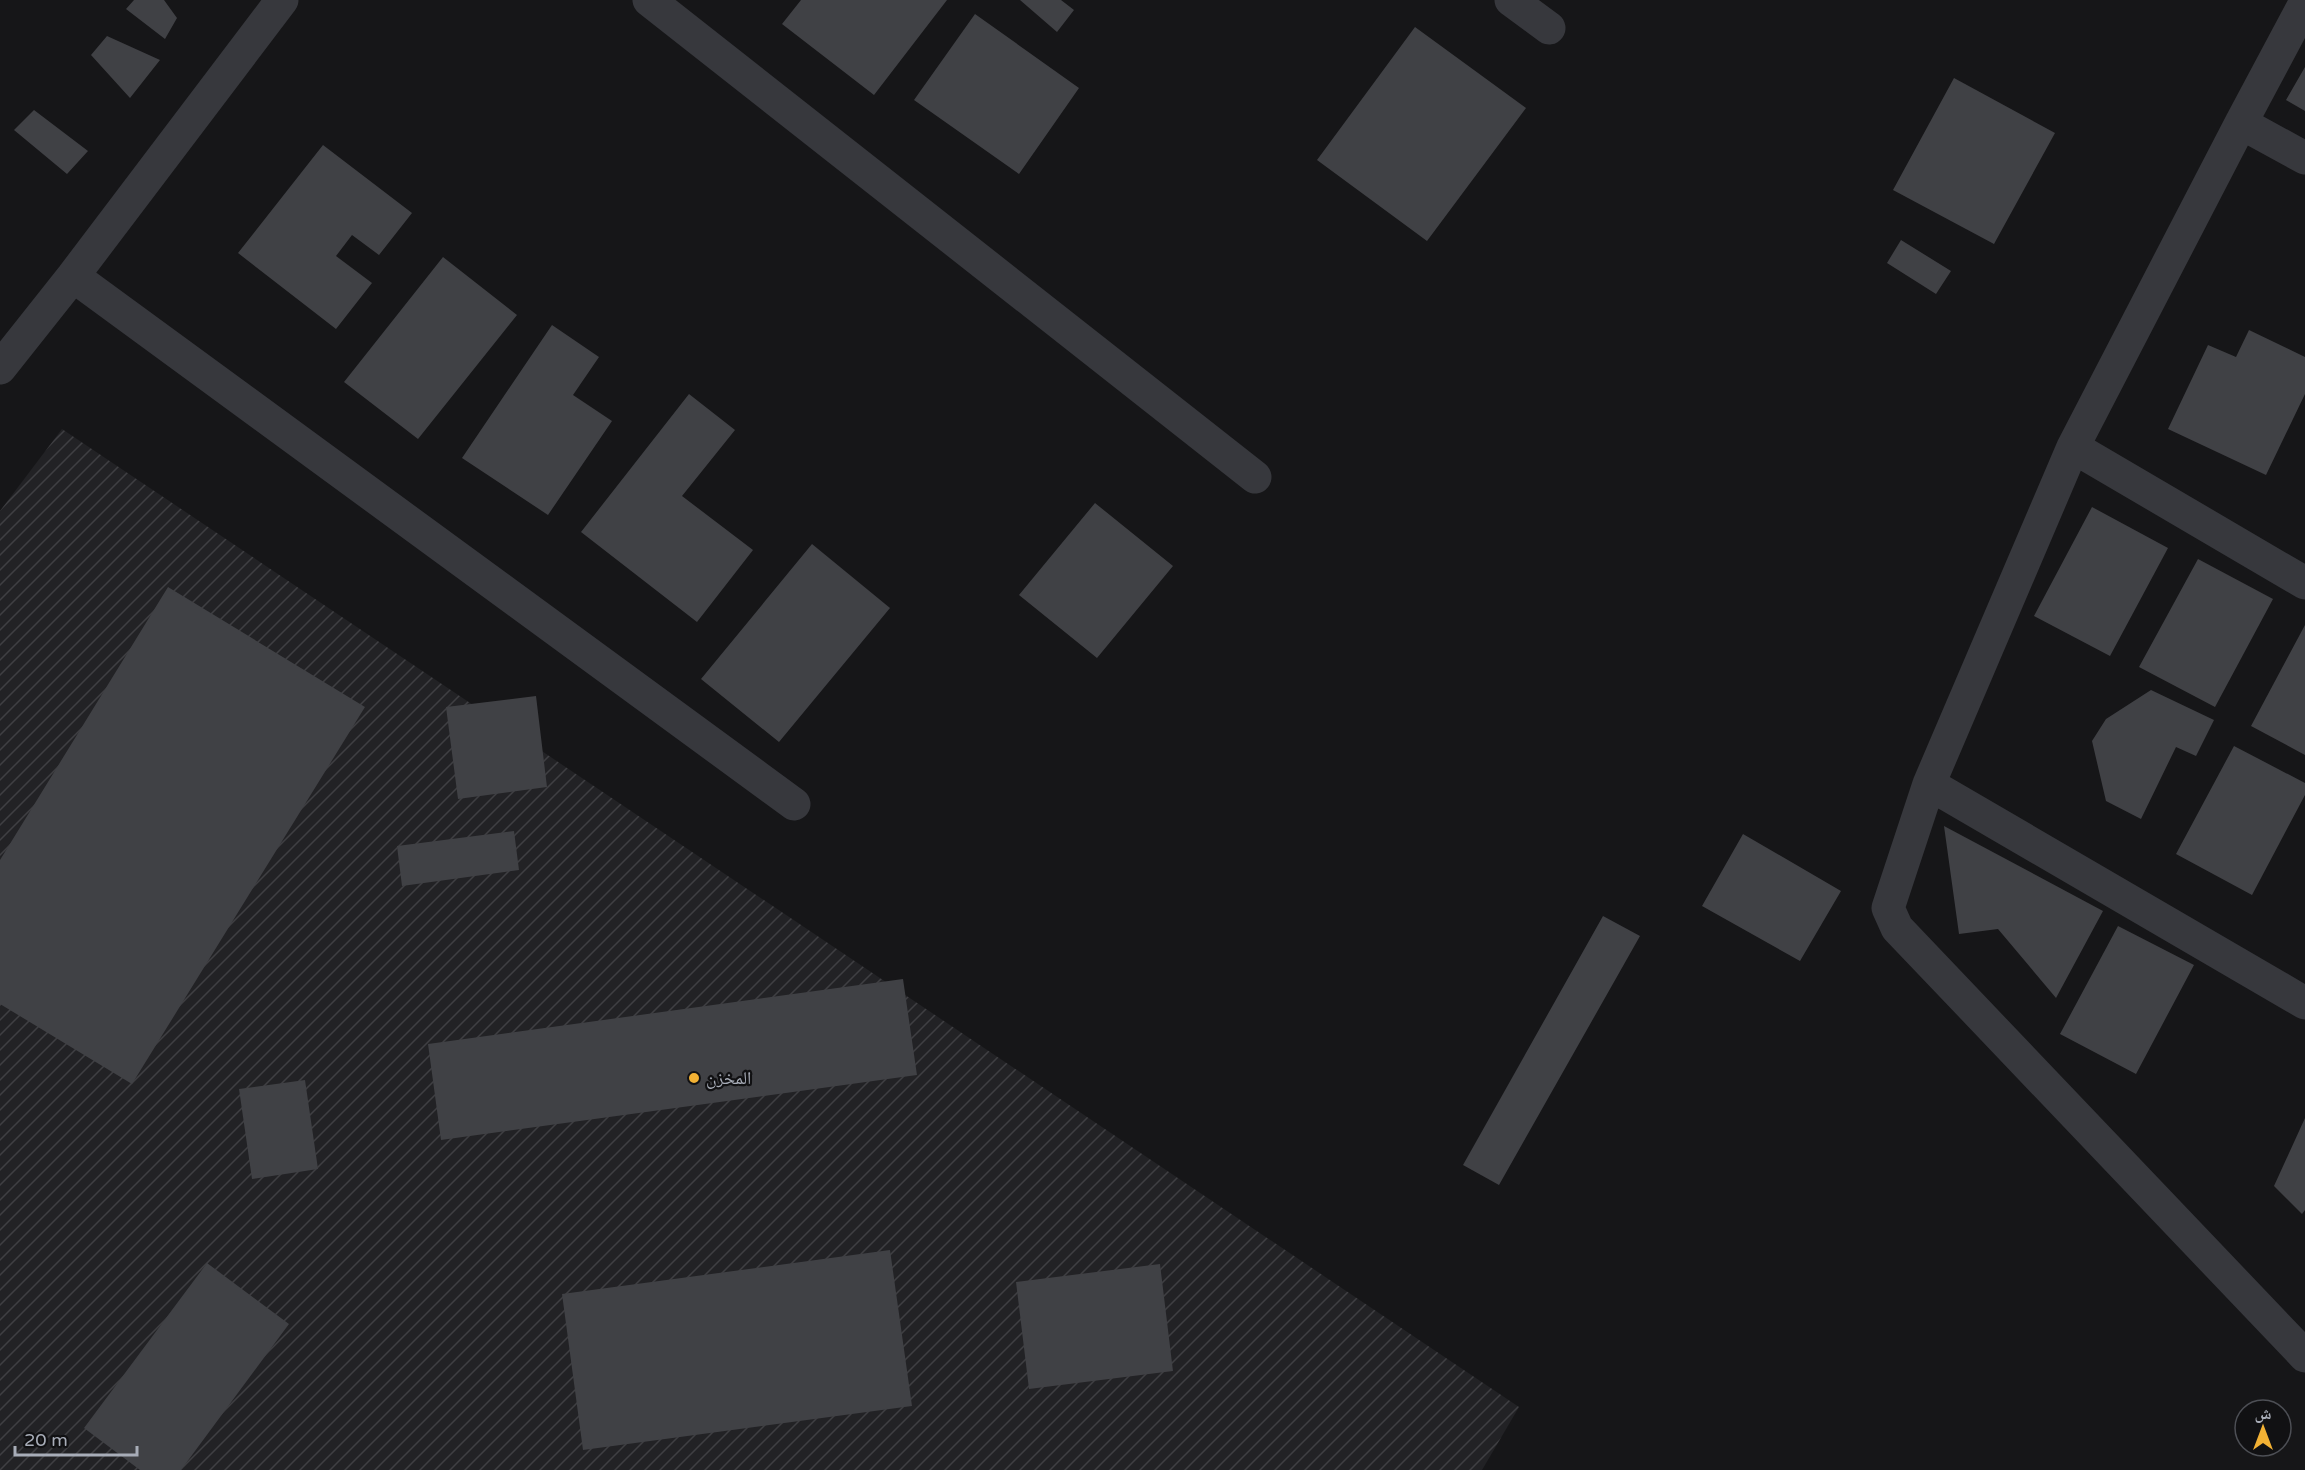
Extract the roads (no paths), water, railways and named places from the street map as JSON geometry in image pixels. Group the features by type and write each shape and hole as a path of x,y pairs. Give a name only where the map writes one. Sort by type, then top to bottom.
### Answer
{"street":[{"path":"0,368 11,331 73,276 282,0"},
{"path":"649,0 1255,477"},
{"path":"1511,0 1549,28"},
{"path":"2305,3 2073,447 1929,784 1888,908 1897,928 2305,1356"},
{"path":"2241,123 2305,158"},
{"path":"73,276 794,804"},
{"path":"2073,447 2305,583"},
{"path":"1929,784 2305,1003"}],"place":[{"name":"المخزن","path":"694,1078"}]}
